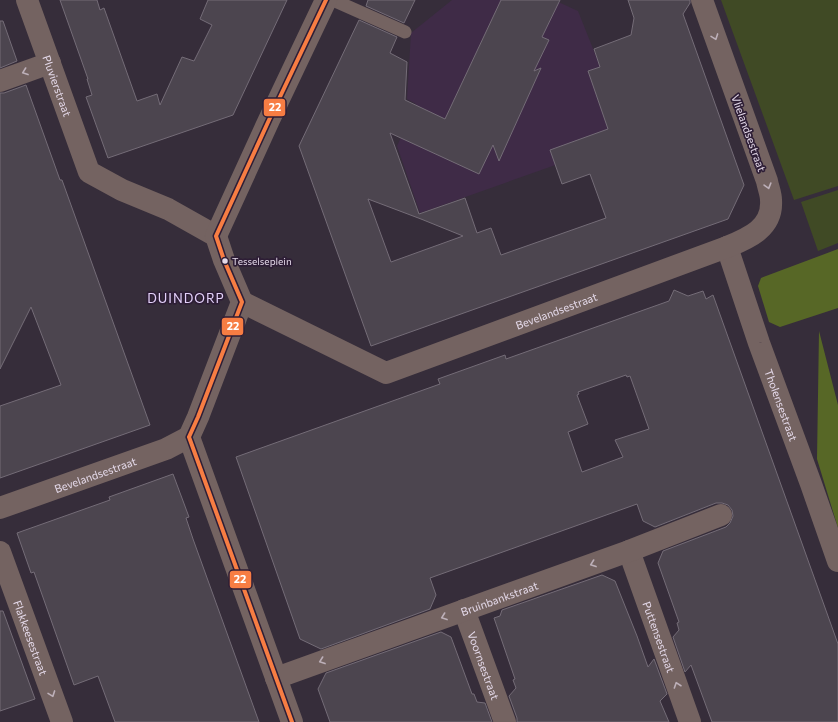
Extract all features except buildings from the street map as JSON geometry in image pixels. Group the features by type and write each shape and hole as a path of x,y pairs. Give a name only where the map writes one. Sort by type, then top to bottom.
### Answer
{"street":[{"name":"Pluvierstraat","path":"27,0 89,172 122,190 168,209 216,236"},
{"path":"292,722 189,437 242,302 224,260 216,236 326,0"},
{"name":"Vlielandsestraat","path":"702,0 764,174 771,200 770,212 765,224 756,234 727,247"},
{"path":"0,81 50,63"},
{"name":"Bevelandsestraat","path":"242,302 386,373 727,247"},
{"name":"Tholensestraat","path":"727,247 759,343 838,562"},
{"name":"Bevelandsestraat","path":"0,508 166,449 189,437"},
{"name":"Bruinbankstraat","path":"276,678 629,551 721,515"},
{"name":"Puttensestraat","path":"629,551 690,722"},
{"name":"Flakkeesestraat","path":"0,552 62,722"},
{"name":"Voornsestraat","path":"464,610 505,722"}],"lane":[{"path":"333,0 405,32"}],"shaded area":[{"path":"452,0 554,0 578,11 629,139 420,213 397,146 416,104 407,99 411,33"}],"green space":[{"path":"721,0 838,0 838,186 794,200"},
{"path":"838,190 838,243 818,251 801,202"},
{"path":"838,249 838,308 780,327 769,322 758,286 761,278"},
{"path":"819,331 838,405 838,528 817,459"}],"transit line":[{"name":"22","path":"189,437 242,302 224,260 216,236 326,0"},
{"name":"22","path":"189,437 292,722"}],"place":[{"name":"Tesselseplein","path":"225,261"}],"district":[{"name":"DUINDORP","path":"186,298"}]}
